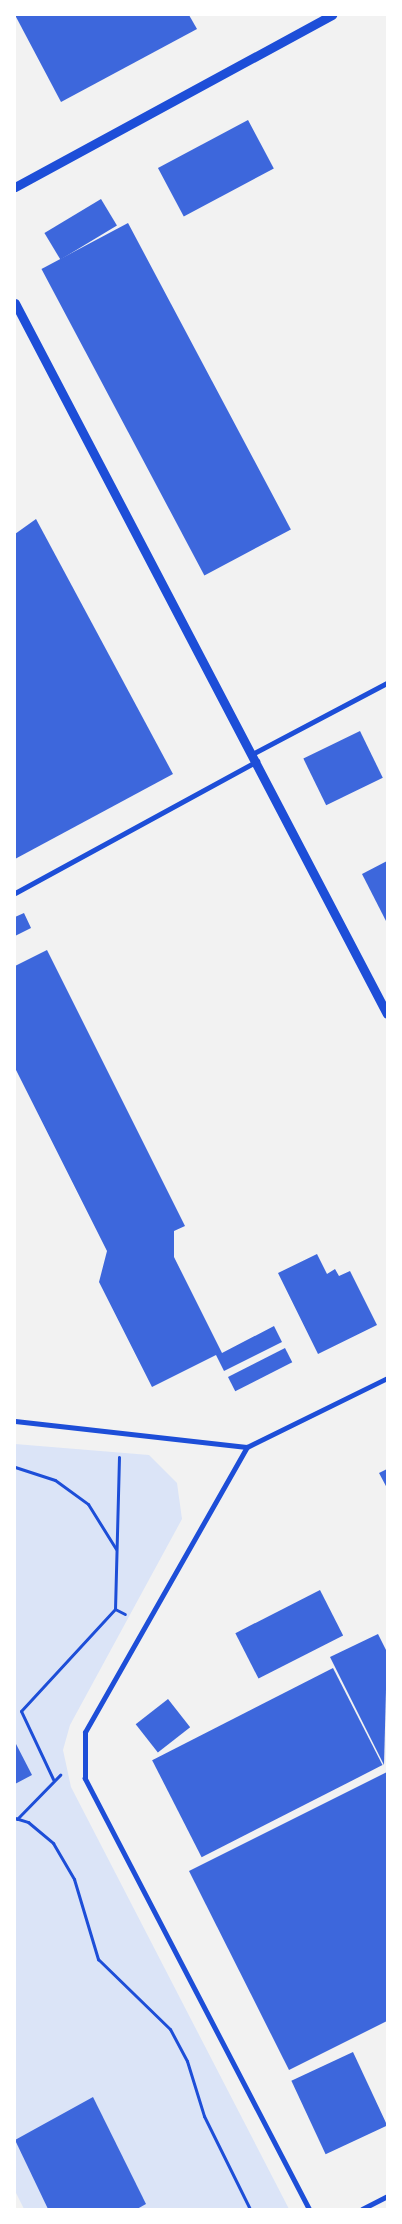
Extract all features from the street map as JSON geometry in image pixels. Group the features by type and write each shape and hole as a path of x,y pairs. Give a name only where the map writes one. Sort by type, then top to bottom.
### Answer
{"street":[{"path":"15,187 332,15"},
{"path":"15,303 256,757 387,1014"},
{"path":"15,893 387,683"},
{"path":"15,1421 248,1447 387,1378"},
{"path":"248,1447 85,1732 85,1778 309,2209"},
{"path":"362,2209 387,2196"}],"path":[{"path":"53,1779 20,1711 115,1609 120,1433"},
{"path":"15,1467 54,1480 88,1504 117,1551"},
{"path":"115,1609 146,1625"},
{"path":"85,1762 53,1779 16,1819 53,1843 74,1880 98,1958 170,2029 187,2061 204,2116 250,2209"}],"shaded area":[{"path":"15,1444 149,1455 177,1483 182,1519 70,1725 63,1750 71,1787 289,2209 24,2209 15,2191"}],"building":[{"path":"15,15 189,15 197,29 61,102"},
{"path":"248,120 274,169 184,216 158,168"},
{"path":"101,199 117,226 60,260 44,233"},
{"path":"128,223 291,529 204,575 41,269"},
{"path":"36,519 173,774 15,859 15,534"},
{"path":"360,731 383,778 326,805 303,759"},
{"path":"387,861 387,923 362,874"},
{"path":"24,913 31,928 15,936 15,917"},
{"path":"47,950 185,1226 174,1231 174,1257 222,1353 274,1326 282,1342 224,1371 216,1355 152,1387 99,1282 107,1251 15,1068 15,966"},
{"path":"317,1254 327,1274 335,1269 339,1276 350,1271 377,1325 318,1354 278,1273"},
{"path":"285,1348 292,1362 235,1391 228,1377"},
{"path":"387,1469 387,1488 379,1473"},
{"path":"320,1590 343,1635 259,1679 235,1633"},
{"path":"378,1634 387,1652 384,1765 330,1657"},
{"path":"333,1668 382,1765 202,1857 152,1760"},
{"path":"168,1699 190,1727 158,1753 136,1724"},
{"path":"15,1742 32,1775 15,1784"},
{"path":"387,1772 387,2021 289,2070 189,1871"},
{"path":"353,2052 387,2126 326,2154 291,2081"},
{"path":"93,2097 146,2204 137,2209 48,2209 15,2140"}]}
